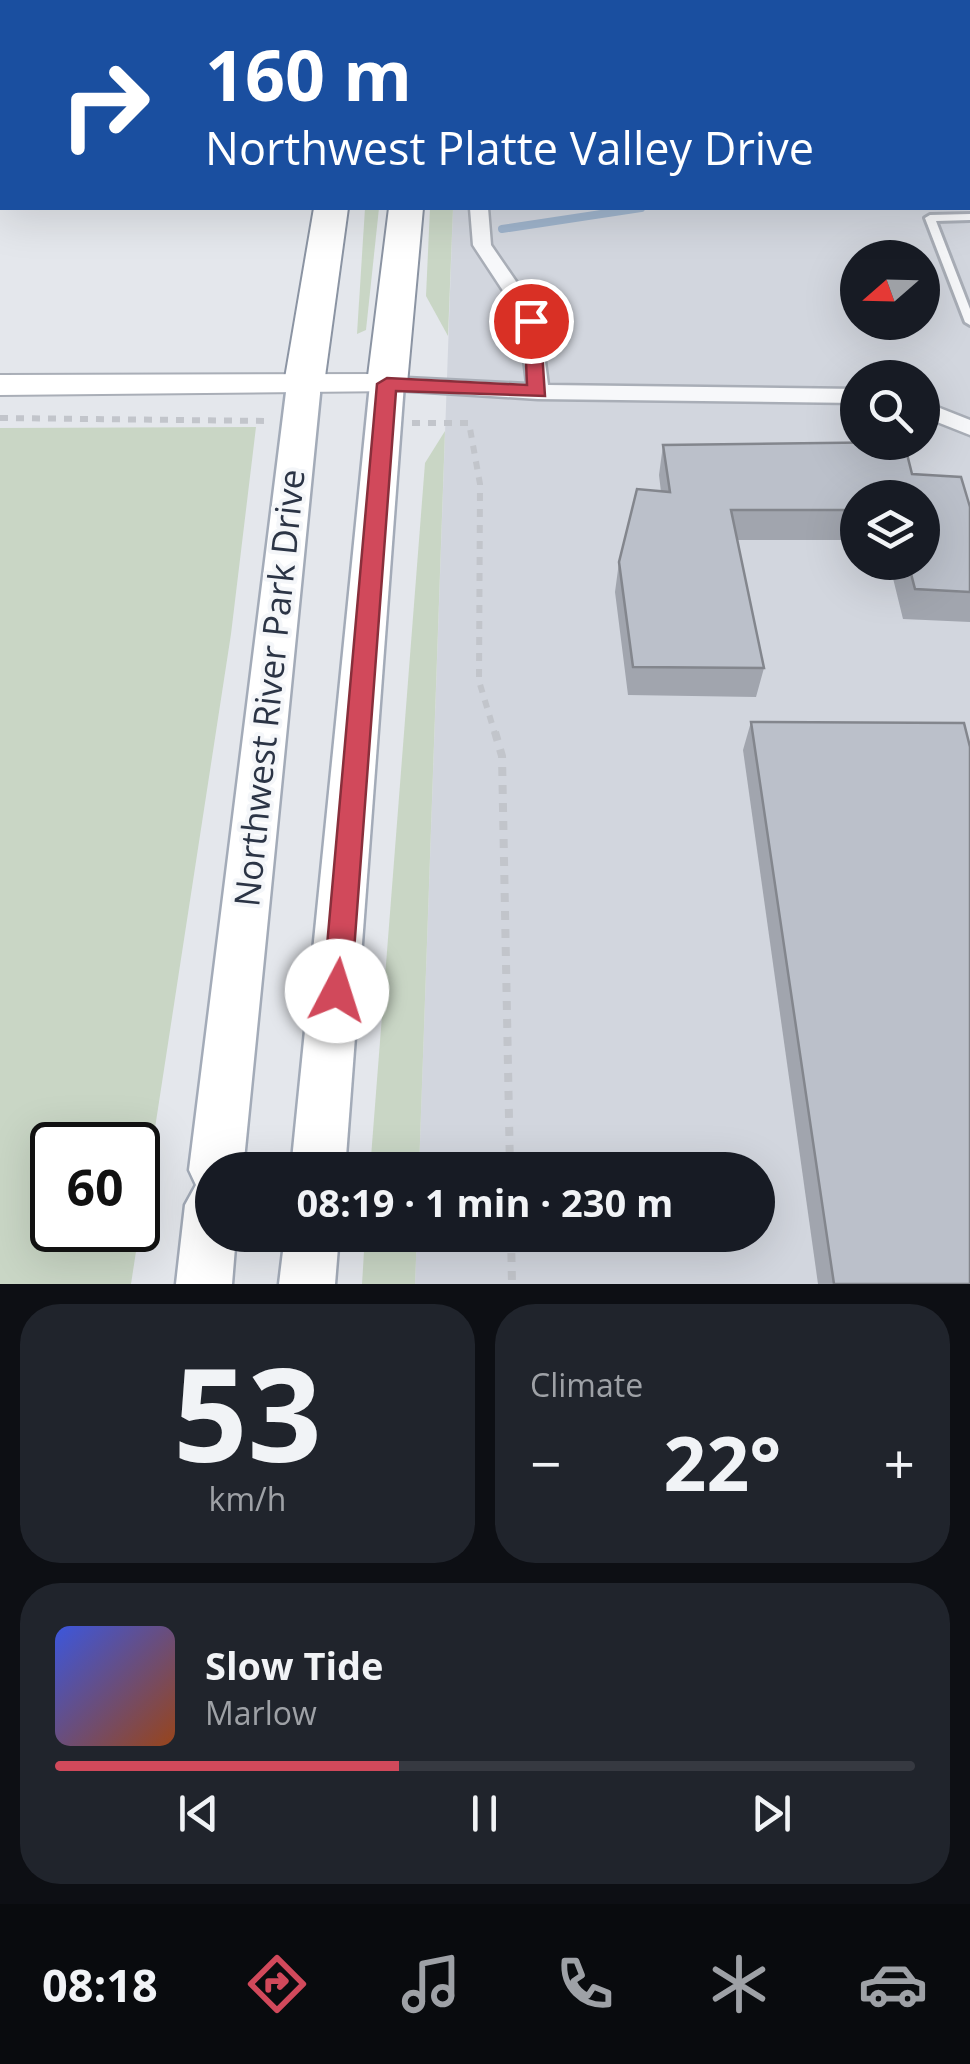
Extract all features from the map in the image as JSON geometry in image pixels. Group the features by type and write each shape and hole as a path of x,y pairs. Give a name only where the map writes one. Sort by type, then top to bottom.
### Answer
{"highway":[{"name":"Northwest River Park Drive","path":"304,384 331,210"},
{"path":"387,384 406,210"}],"main road":[{"name":"Northwest River Park Drive","path":"218,1152 304,384"},
{"path":"320,1152 387,384"},
{"path":"204,1284 207,1252"},
{"path":"307,1284 310,1252"}],"street":[{"path":"479,210 482,245 529,315 538,392"},
{"path":"0,385 387,384 538,392 840,396"},
{"path":"940,416 970,428"}],"lane":[{"path":"970,217 930,218 970,322"}],"path":[{"path":"0,418 14,418"},
{"path":"511,1252 512,1284"}],"shaded area":[{"path":"453,210 970,210 970,1284 415,1284 416,1252 775,1252 775,1152 420,1152"}],"green space":[{"path":"365,210 379,210 366,330 357,334"},
{"path":"430,210 453,210 448,336 426,296"},
{"path":"256,427 231,634 156,1122 30,1122 30,1252 136,1252 131,1284 0,1284 0,428"},
{"path":"445,431 420,1152 371,1152 425,463"},
{"path":"364,1252 416,1252 415,1284 362,1284"}],"building":[{"path":"840,443 840,460 908,460 912,474 961,477 970,507 970,592 915,589 913,580 940,580 940,480 840,480 840,510 731,510 764,668 633,667 619,562 637,489 670,492 663,445"},
{"path":"751,722 964,723 970,747 970,1284 834,1284"}],"waterway":[{"path":"502,229 628,210"}],"route":[{"path":"337,991 387,384 538,392 531,321"}]}
